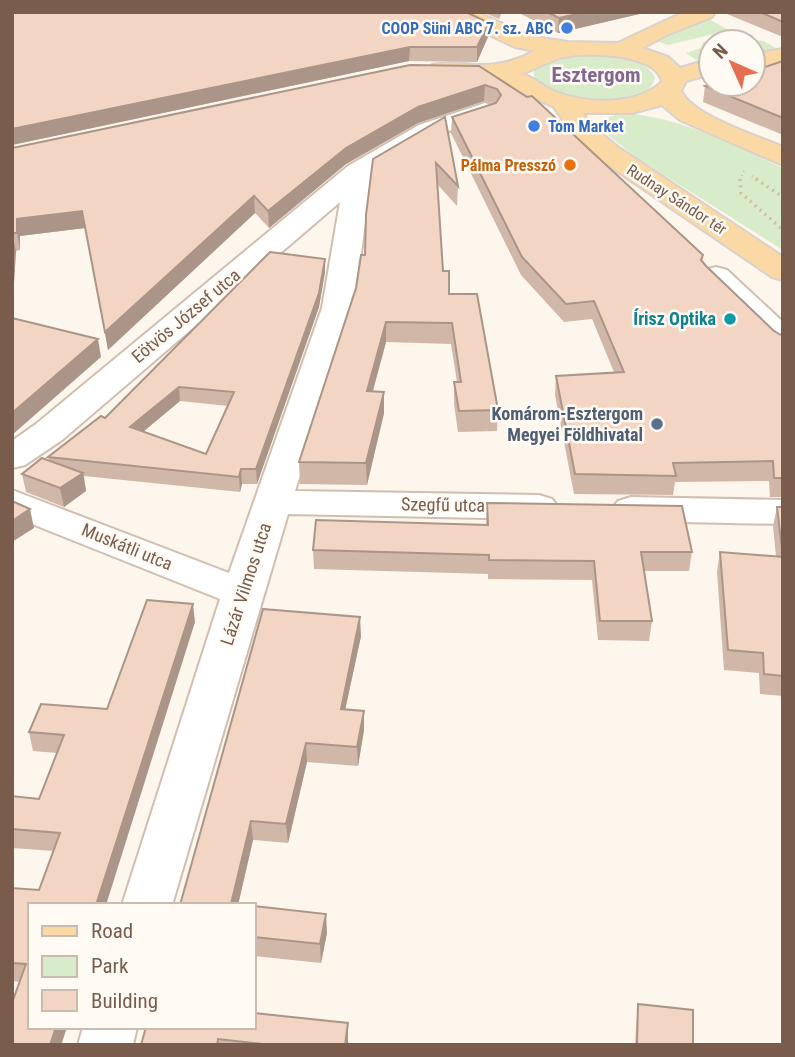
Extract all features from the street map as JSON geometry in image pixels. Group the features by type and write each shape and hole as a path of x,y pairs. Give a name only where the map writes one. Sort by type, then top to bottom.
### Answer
{"main road":[{"path":"459,12 528,61"},
{"path":"622,50 661,29 704,12"},
{"path":"417,70 485,72 570,49 622,50 657,61 668,68 674,104 689,115 783,157"},
{"name":"Rudnay Sándor tér","path":"528,61 536,92 570,112 582,130 610,154 783,271"},
{"path":"570,112 588,113 651,101 697,69"},
{"path":"615,107 689,115"}],"street":[{"name":"Eötvös József utca","path":"12,457 49,432 358,172 428,130 485,110"},
{"name":"Lázár Vilmos utca","path":"148,903 242,593 338,308 347,264 358,172"},
{"path":"716,276 783,340"},
{"name":"Muskátli utca","path":"12,502 242,593"},
{"name":"Szegfű utca","path":"272,502 783,512"}],"path":[{"path":"783,197 744,170 740,179 741,193 783,230"}],"green space":[{"path":"707,18 725,28 697,28 697,38 668,45 651,39"},
{"path":"767,43 778,49 767,52"},
{"path":"697,49 697,61 686,53"},
{"path":"587,53 615,55 634,60 649,69 655,77 649,89 619,100 580,98 545,87 534,79 534,71 545,62 558,57"},
{"path":"621,113 684,125 783,168 783,250 637,158 608,135 601,120"}],"building":[{"path":"12,12 466,12 489,23 477,47 410,47 12,129"},
{"path":"547,12 586,12 559,18"},
{"path":"760,12 783,12 783,22"},
{"path":"783,61 783,118 734,98 767,98 767,66"},
{"path":"410,65 479,66 527,97 532,96 703,255 701,260 706,266 774,331 783,336 783,478 774,478 773,461 673,463 676,476 575,474 556,376 624,372 594,301 566,304 522,257 452,117 496,103 501,95 497,89 485,85 418,107 346,148 268,211 254,196 105,332 82,211 17,219 17,233 12,233 12,148"},
{"path":"445,117 458,186 436,163 443,271 449,271 449,294 477,294 498,410 459,411 454,382 461,382 452,323 386,322 367,391 384,392 366,463 299,462 356,288 361,255 365,255 366,215 373,159"},
{"path":"270,252 325,259 319,293 256,469 241,469 239,477 48,457 101,416 105,418","holes":["179,387 234,392 206,454 130,427"]},
{"path":"12,318 98,339 12,413"},
{"path":"42,458 83,473 60,488 22,474"},
{"path":"12,501 30,509 12,521"},
{"path":"487,503 682,506 692,552 641,552 652,621 600,621 594,561 489,560 489,555 313,550 316,520 488,525"},
{"path":"777,507 783,507 783,557"},
{"path":"720,552 783,557 783,676 764,674 763,653 728,650"},
{"path":"147,600 193,604 97,903 28,903 28,1029 55,1029 50,1045 12,1045 12,1003 26,964 12,963 12,888 39,890 60,833 12,829 12,796 39,799 64,735 29,732 41,704 107,709"},
{"path":"263,609 360,617 341,709 364,711 357,747 306,743 286,824 251,821 231,903 181,903"},
{"path":"256,906 326,914 320,944 256,937"},
{"path":"638,1004 693,1010 693,1045 637,1045"},
{"path":"256,1013 348,1023 345,1045 271,1045 218,1039 217,1045 141,1045 145,1029 256,1029"}],"place":[{"name":"COOP Süni ABC 7. sz. ABC","path":"567,28"},
{"name":"Tom Market","path":"534,126"},
{"name":"Pálma Presszó","path":"570,165"},
{"name":"Írisz Optika","path":"730,319"},
{"name":"Komárom-Esztergom Megyei Földhivatal","path":"657,424"}],"district":[{"name":"Esztergom","path":"596,75"}]}
